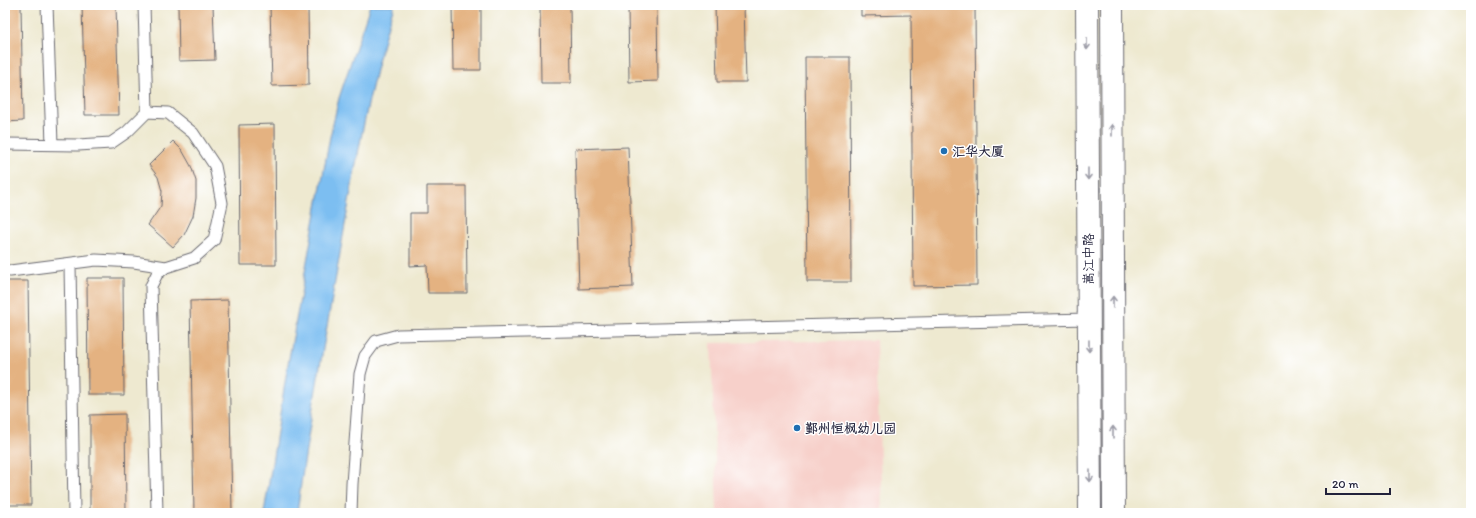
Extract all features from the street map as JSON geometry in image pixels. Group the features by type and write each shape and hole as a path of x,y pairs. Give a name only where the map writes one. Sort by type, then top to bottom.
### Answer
{"main road":[{"name":"嵩江中路","path":"1087,5 1090,513"},
{"name":"嵩江中路","path":"1112,5 1114,513"}],"lane":[{"path":"47,5 52,144"},
{"path":"5,144 78,145 111,142 127,132 146,112 144,5"},
{"path":"146,112 168,114 193,133 215,166 222,203 214,240 194,258 166,268 157,274 151,286 157,513"},
{"path":"5,270 10,271 96,260 127,261 166,268"},
{"path":"70,264 74,513"},
{"path":"351,513 360,374 365,356 376,341 398,335 1089,319"}],"shaded area":[{"name":"鄞州恒枫幼儿园","path":"876,340 882,513 717,513 711,343"}],"water":[{"path":"370,5 394,5 369,99 356,163 316,386 297,513 264,513 288,364 330,137 339,98"}],"building":[{"path":"5,5 21,5 23,121 5,122"},
{"path":"82,5 116,5 119,115 85,115"},
{"path":"178,5 213,5 215,60 179,61"},
{"path":"270,5 308,5 309,85 272,86"},
{"path":"452,5 481,5 481,70 453,70"},
{"path":"540,5 570,5 571,83 541,83"},
{"path":"628,5 657,5 658,81 629,82"},
{"path":"715,5 744,5 746,82 717,82"},
{"name":"汇华大厦","path":"861,5 975,5 977,285 913,286 911,15 861,16"},
{"path":"805,57 850,57 851,282 807,282"},
{"path":"275,124 276,265 240,265 239,125"},
{"path":"173,141 182,150 191,166 196,181 196,198 193,216 184,235 173,247 148,225 161,206 162,191 158,177 149,165"},
{"path":"628,147 633,287 579,289 575,149"},
{"path":"427,186 466,186 467,293 428,293 427,265 410,266 410,213 427,213"},
{"path":"87,278 123,278 124,395 88,395"},
{"path":"5,281 28,281 31,505 5,505"},
{"path":"228,300 232,513 194,513 190,301"},
{"path":"125,414 126,513 90,513 90,415"}],"place":[{"name":"汇华大厦","path":"944,151"},
{"name":"鄞州恒枫幼儿园","path":"797,428"}]}
